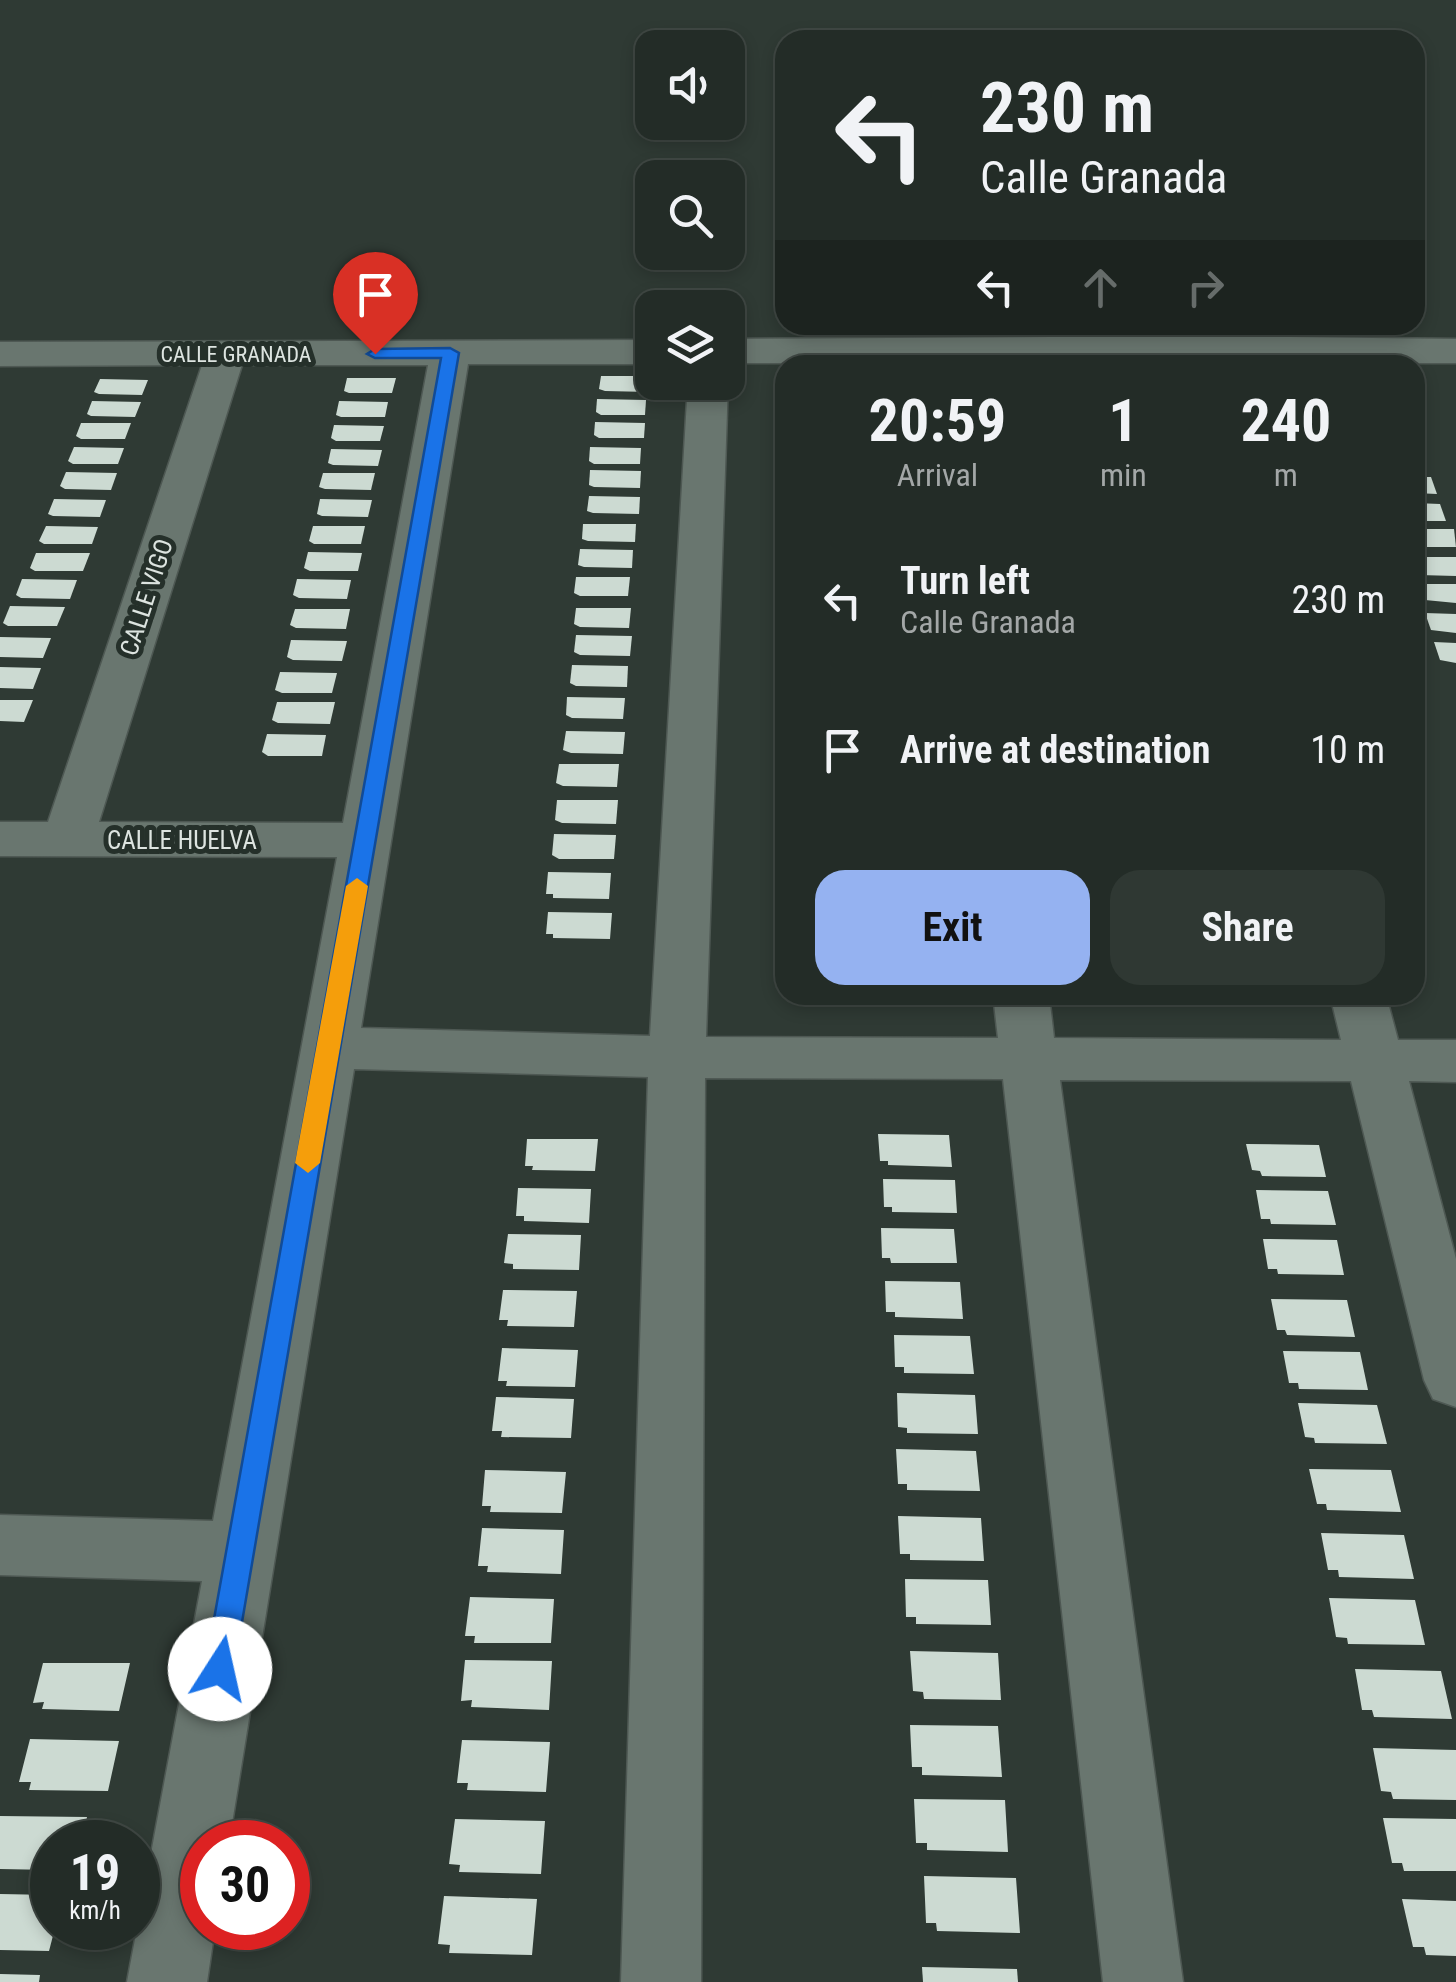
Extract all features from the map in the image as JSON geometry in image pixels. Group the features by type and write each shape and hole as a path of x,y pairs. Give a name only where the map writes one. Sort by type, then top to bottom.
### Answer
{"street":[{"path":"745,351 875,355"},
{"name":"CALLE GRANADA","path":"0,354 635,352"},
{"path":"167,1982 450,353"},
{"name":"CALLE VIGO","path":"68,840 225,354"},
{"path":"1326,355 1455,354"},
{"path":"661,1982 677,1058 707,400"},
{"name":"CALLE HUELVA","path":"0,839 365,840"},
{"path":"1022,1005 1144,1982"},
{"path":"1361,1005 1456,1380"},
{"path":"328,1048 677,1058 1456,1061"},
{"path":"0,1545 239,1552"}],"building":[{"path":"601,376 635,376 635,392 599,389"},
{"path":"347,378 396,378 392,393 349,393 344,391"},
{"path":"100,379 148,380 142,395 99,394 94,392"},
{"path":"597,399 646,400 645,415 596,412"},
{"path":"92,401 141,402 135,417 91,416 87,414"},
{"path":"339,401 388,402 385,417 341,417 336,415"},
{"path":"595,422 645,423 644,438 599,438 594,435"},
{"path":"81,423 131,423 125,439 81,439 76,436"},
{"path":"334,425 384,426 380,441 336,441 331,438"},
{"path":"74,447 124,448 118,464 73,464 68,461"},
{"path":"590,447 641,448 640,464 594,464 589,461"},
{"path":"331,449 382,450 378,466 333,465 328,463"},
{"path":"590,470 641,471 640,488 594,487 589,485"},
{"path":"66,472 117,473 111,490 65,489 60,486"},
{"path":"323,473 375,473 371,490 319,487"},
{"path":"1425,477 1431,477 1437,494 1425,493"},
{"path":"589,496 640,497 639,514 587,511"},
{"path":"54,499 106,500 100,517 53,516 48,514"},
{"path":"320,499 372,500 368,517 322,516 317,514"},
{"path":"1425,503 1440,504 1446,521 1425,521"},
{"path":"583,524 636,524 635,542 582,539"},
{"path":"46,526 98,527 92,544 44,544 39,541"},
{"path":"313,526 365,526 361,544 314,544 309,541"},
{"path":"1425,529 1454,529 1456,547 1425,547"},
{"path":"580,549 633,550 632,568 578,565"},
{"path":"308,552 362,553 358,571 310,571 304,568"},
{"path":"36,553 90,553 83,571 35,571 30,568"},
{"path":"1425,557 1456,557 1456,576 1425,575"},
{"path":"576,577 630,577 628,596 580,596 574,593"},
{"path":"22,579 77,580 70,599 21,598 16,595"},
{"path":"297,579 351,580 347,599 299,598 293,595"},
{"path":"1425,584 1456,584 1456,603 1425,600"},
{"path":"10,606 65,607 57,626 8,626 3,623"},
{"path":"576,608 631,608 629,628 580,627 574,624"},
{"path":"295,609 350,609 346,629 296,628 290,625"},
{"path":"1425,613 1456,614 1456,633 1431,630"},
{"path":"576,635 632,636 630,656 580,655 574,652"},
{"path":"0,637 51,638 43,658 0,657"},
{"path":"291,640 347,641 342,661 293,660 287,657"},
{"path":"1434,642 1456,643 1456,663 1440,660"},
{"path":"572,665 628,666 627,687 576,686 570,683"},
{"path":"0,667 41,668 33,689 0,688"},
{"path":"280,672 337,673 332,693 282,693 275,690"},
{"path":"567,697 625,698 623,719 572,718 566,715"},
{"path":"0,700 33,700 24,722 0,721"},
{"path":"277,702 335,702 330,724 278,723 272,720"},
{"path":"566,731 625,732 623,754 563,750"},
{"path":"267,734 326,735 322,756 268,756 262,752"},
{"path":"559,764 619,764 617,787 563,786 556,783"},
{"path":"557,800 618,800 616,824 562,823 555,820"},
{"path":"554,834 616,835 614,859 559,859 552,855"},
{"path":"548,872 611,873 609,899 553,898 553,894 546,894"},
{"path":"548,912 612,913 610,939 553,938 553,934 546,934"},
{"path":"878,1134 949,1135 952,1167 888,1165 888,1161 880,1161"},
{"path":"527,1139 598,1139 595,1171 532,1170 533,1166 525,1166"},
{"path":"1246,1144 1319,1145 1326,1177 1262,1176 1260,1171 1252,1170"},
{"path":"883,1179 955,1180 957,1213 892,1212 892,1207 884,1207"},
{"path":"518,1188 591,1189 589,1223 524,1221 524,1216 516,1216"},
{"path":"1256,1190 1328,1191 1336,1225 1271,1224 1270,1219 1261,1219"},
{"path":"881,1228 954,1229 957,1263 891,1263 890,1258 882,1258"},
{"path":"508,1234 581,1235 579,1270 513,1269 513,1264 504,1263"},
{"path":"1263,1239 1337,1240 1344,1275 1278,1274 1277,1269 1268,1269"},
{"path":"885,1281 960,1282 963,1319 895,1317 895,1312 886,1312"},
{"path":"503,1290 577,1291 574,1327 507,1326 508,1320 499,1320"},
{"path":"1271,1299 1347,1300 1355,1337 1287,1335 1285,1330 1277,1330"},
{"path":"894,1335 970,1336 974,1374 904,1373 904,1367 895,1367"},
{"path":"502,1348 578,1350 575,1387 506,1386 507,1381 498,1381"},
{"path":"1283,1351 1360,1352 1368,1390 1299,1389 1298,1383 1289,1383"},
{"path":"897,1393 975,1395 978,1434 907,1433 907,1428 898,1427"},
{"path":"496,1397 574,1399 571,1438 501,1437 502,1431 492,1431"},
{"path":"1298,1403 1377,1405 1387,1444 1315,1443 1314,1438 1305,1437"},
{"path":"896,1449 976,1451 980,1491 907,1490 907,1484 898,1484"},
{"path":"1309,1469 1391,1470 1401,1512 1327,1510 1326,1504 1317,1504"},
{"path":"485,1470 566,1472 562,1513 490,1512 491,1506 482,1506"},
{"path":"898,1516 981,1518 984,1561 910,1560 910,1554 900,1554"},
{"path":"482,1528 564,1530 561,1574 487,1572 488,1566 478,1566"},
{"path":"1321,1533 1404,1535 1414,1579 1339,1577 1338,1570 1328,1570"},
{"path":"905,1579 988,1580 991,1625 916,1624 916,1617 906,1617"},
{"path":"470,1597 554,1599 551,1643 474,1643 475,1636 465,1636"},
{"path":"1329,1598 1415,1600 1425,1645 1348,1644 1347,1638 1336,1637"},
{"path":"910,1651 998,1653 1001,1700 924,1699 923,1692 913,1691"},
{"path":"465,1660 552,1661 549,1710 471,1707 472,1700 461,1701"},
{"path":"43,1663 130,1663 119,1711 42,1709 44,1702 33,1703"},
{"path":"1355,1669 1441,1671 1452,1719 1374,1717 1372,1710 1362,1710"},
{"path":"910,1725 998,1726 1002,1777 922,1775 922,1767 912,1767"},
{"path":"30,1739 119,1741 108,1791 29,1790 31,1782 19,1782"},
{"path":"462,1740 550,1742 546,1792 467,1790 468,1783 457,1783"},
{"path":"1373,1748 1456,1750 1456,1800 1393,1799 1391,1792 1381,1791"},
{"path":"914,1799 1005,1800 1008,1852 927,1850 927,1843 916,1843"},
{"path":"0,1816 87,1817 30,1820 30,1870 0,1869"},
{"path":"1383,1818 1456,1819 1456,1871 1404,1871 1402,1863 1392,1863"},
{"path":"455,1819 545,1821 541,1874 459,1872 460,1865 449,1864"},
{"path":"924,1876 1016,1878 1020,1933 937,1931 936,1923 926,1923"},
{"path":"0,1894 30,1895 30,1950 49,1951 0,1950"},
{"path":"444,1896 537,1899 532,1955 449,1953 450,1945 438,1944"},
{"path":"1402,1899 1456,1901 1456,1956 1426,1955 1424,1947 1413,1947"},
{"path":"922,1967 1017,1969 1018,1982 923,1982"},
{"path":"0,1974 40,1975 39,1982 0,1982"}],"slow traffic":[{"path":"308,1163 357,886"}],"route":[{"path":"220,1669 450,353 375,354"}]}
